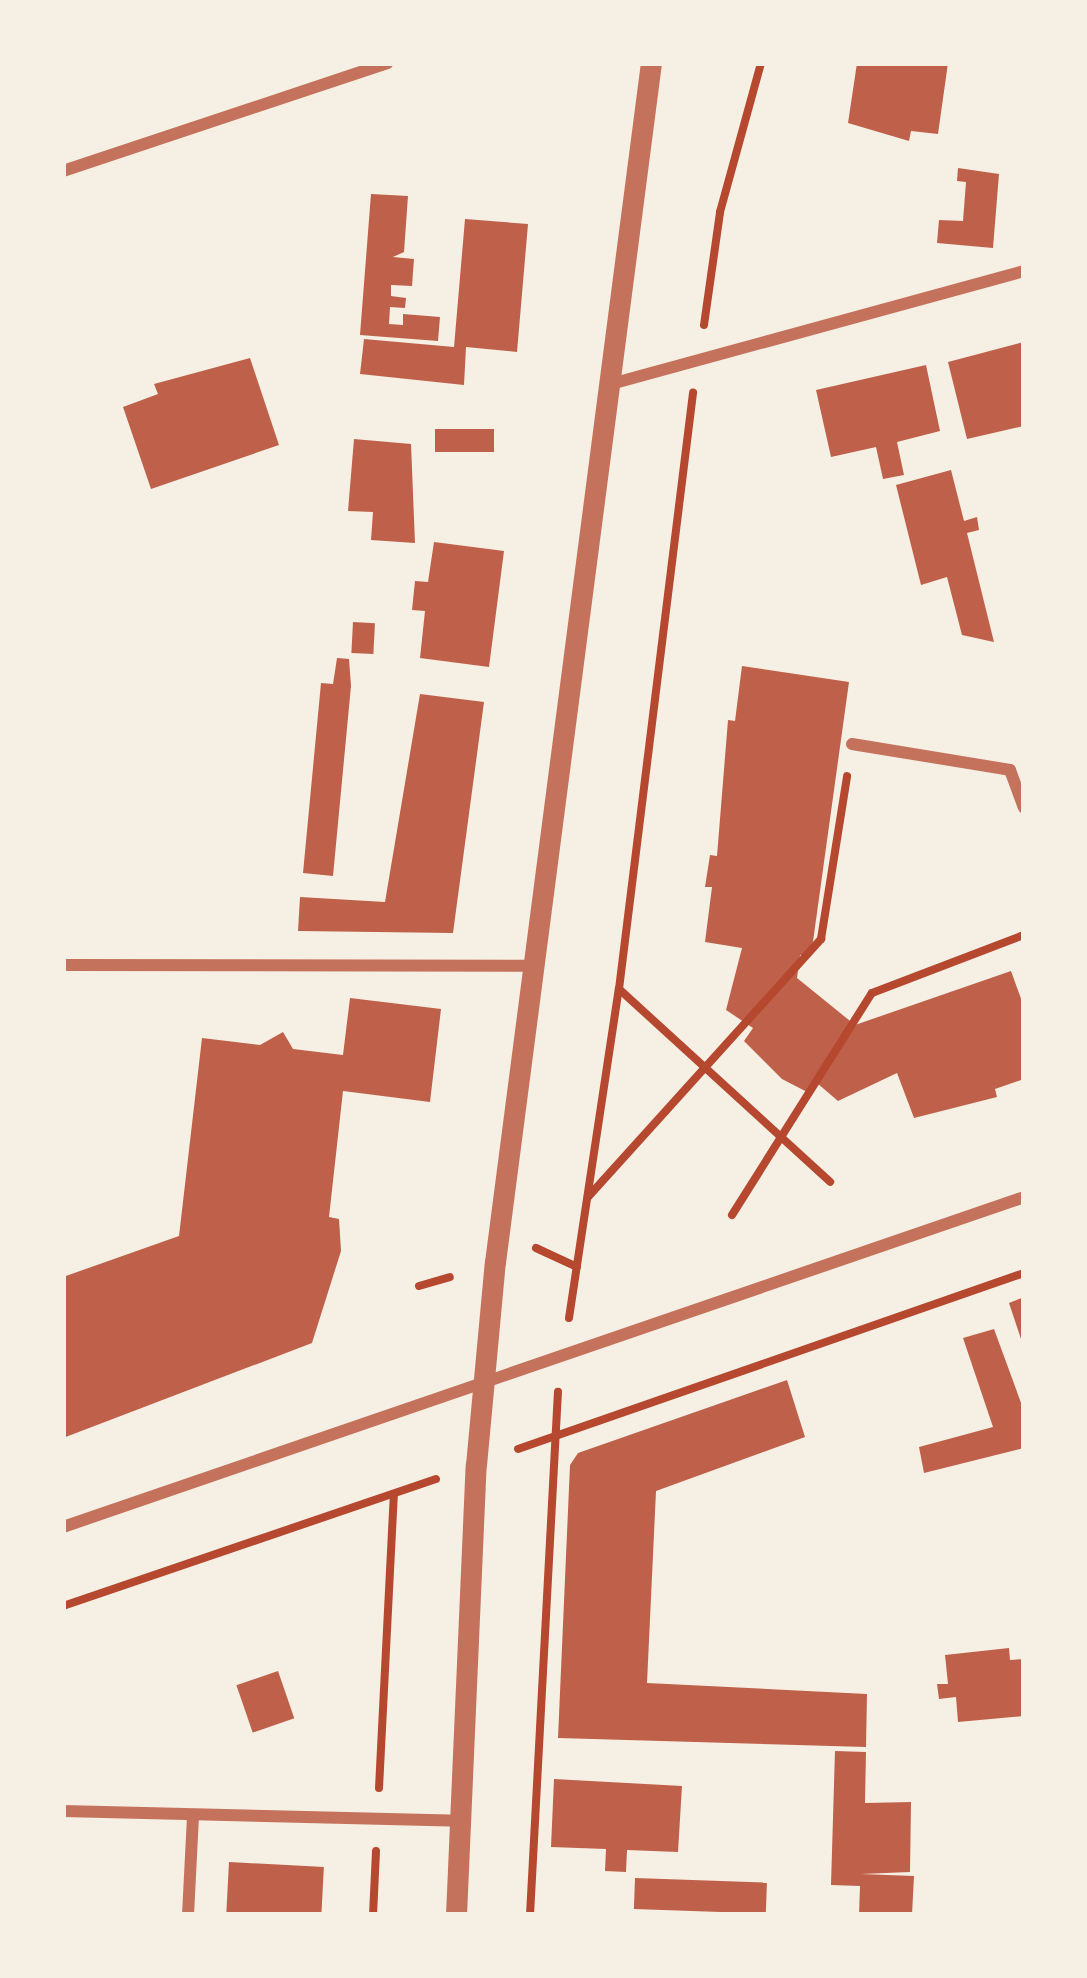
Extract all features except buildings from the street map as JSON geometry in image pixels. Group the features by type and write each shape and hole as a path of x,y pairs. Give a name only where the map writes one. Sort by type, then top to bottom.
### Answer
{"street":[{"path":"63,171 387,63"},
{"path":"456,1915 483,1387 651,63"},
{"path":"611,384 1024,271"},
{"path":"852,744 1010,770 1024,808"},
{"path":"63,965 537,966"},
{"path":"63,1527 562,1361 1024,1197"},
{"path":"63,1811 460,1821"},
{"path":"188,1915 193,1815"}],"path":[{"path":"530,1915 553,1437 562,1361 620,989 720,212 760,63"},
{"path":"587,1198 820,939 852,744"},
{"path":"732,1215 872,993 1024,934"},
{"path":"620,989 784,1132 830,1182"},
{"path":"535,1247 577,1267"},
{"path":"63,1606 1024,1274"},
{"path":"419,1286 449,1277"},
{"path":"373,1915 394,1494"}]}
